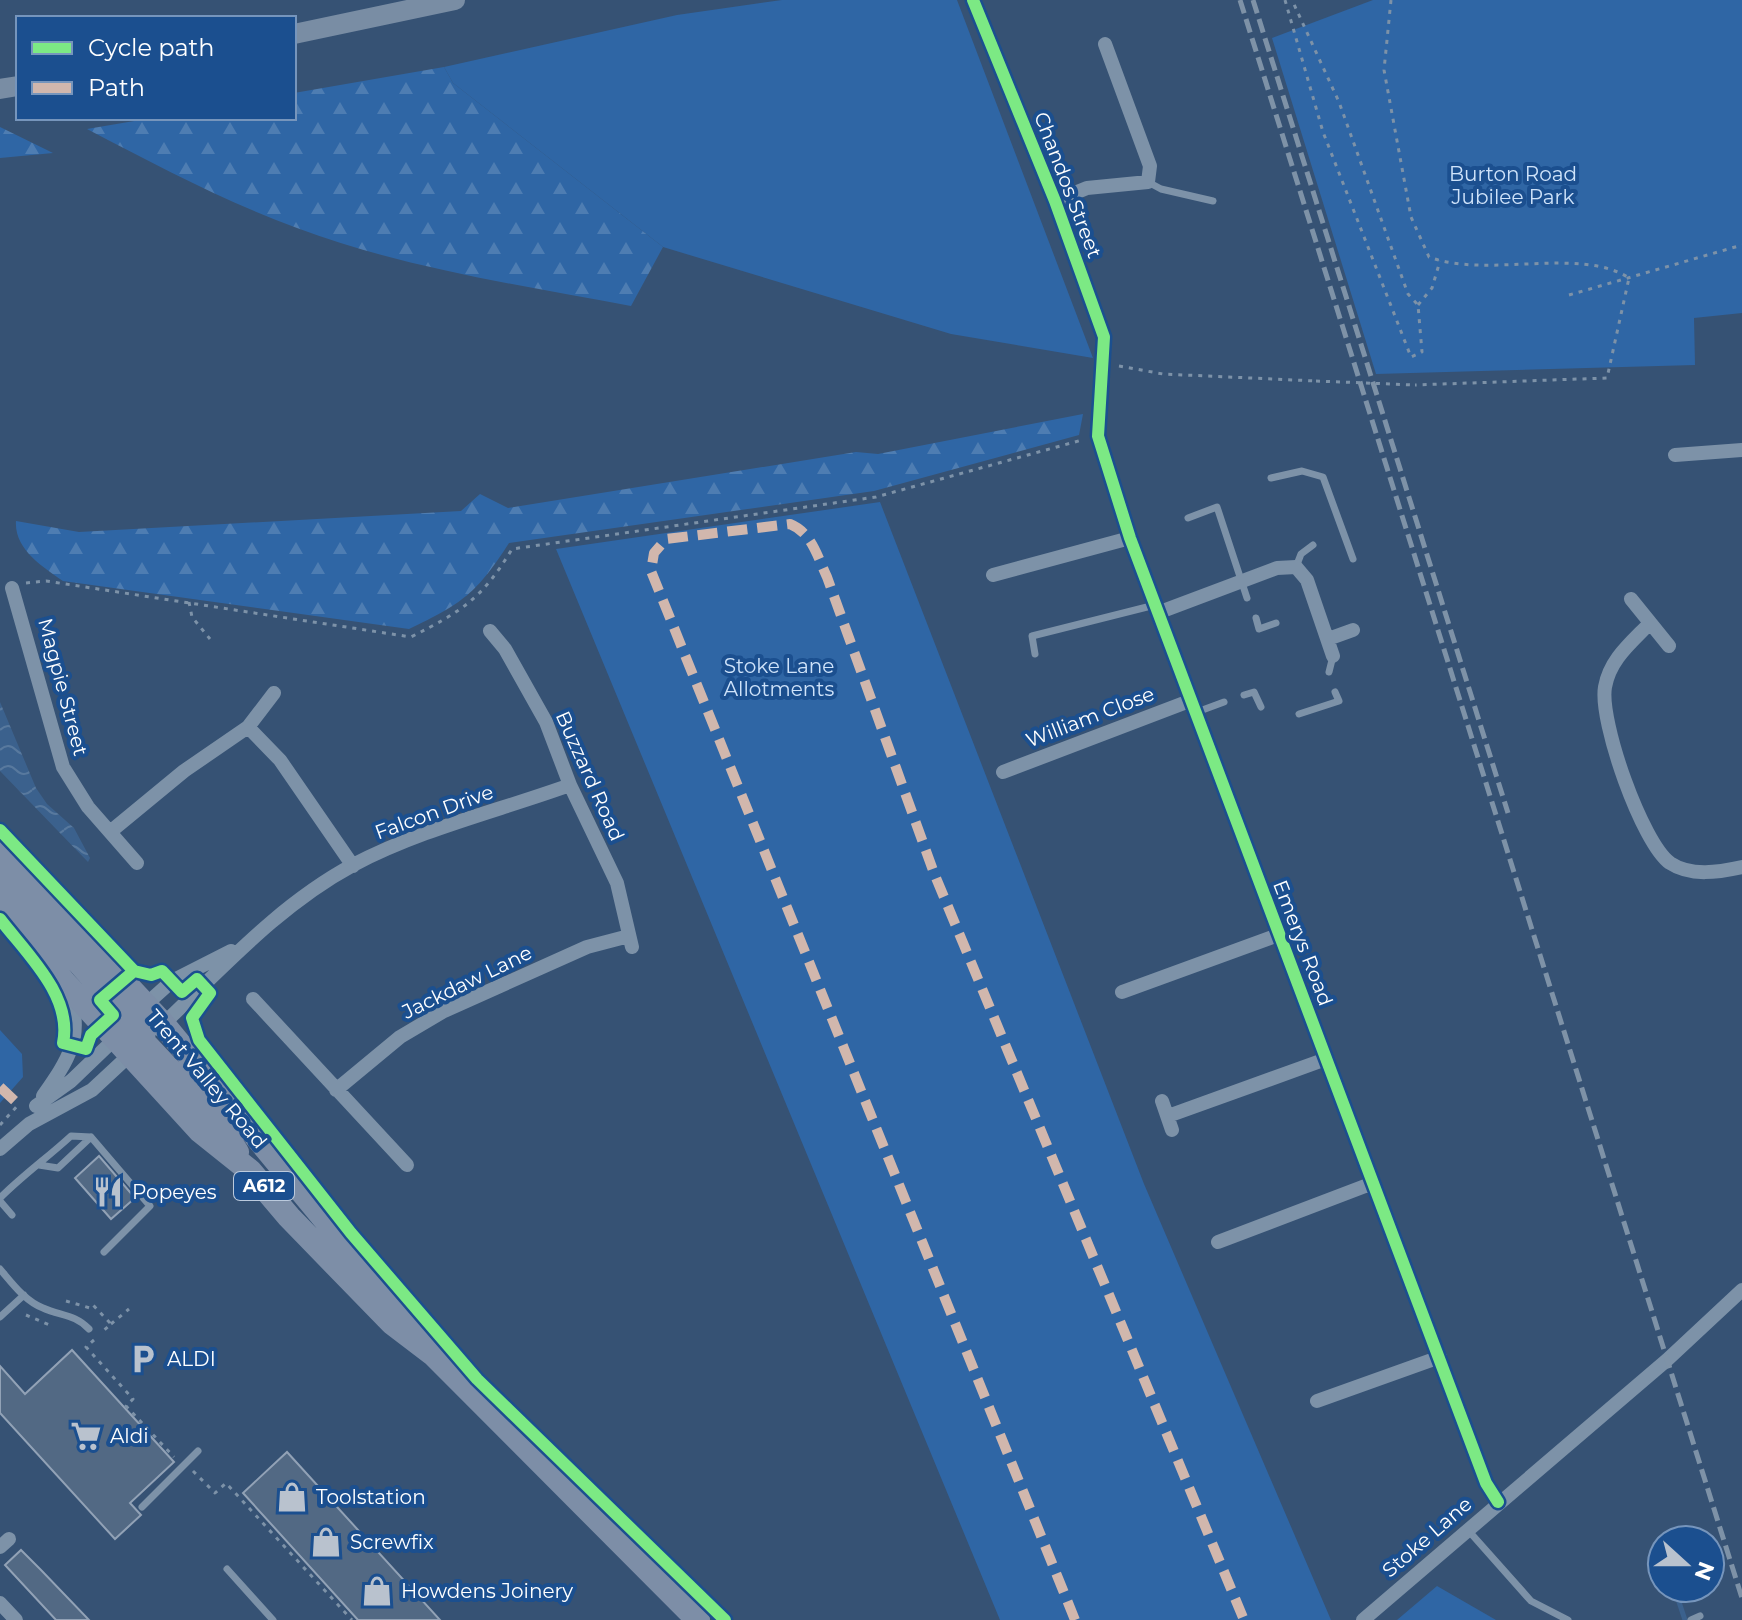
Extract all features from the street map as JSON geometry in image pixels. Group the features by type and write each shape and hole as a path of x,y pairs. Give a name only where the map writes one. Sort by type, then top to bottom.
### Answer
{"main road":[{"path":"296,34 455,0"},
{"name":"Trent Valley Road","path":"0,849 137,1012 163,1024 404,1312 434,1355"},
{"name":"A612","path":"0,873 137,1012 130,1027 129,1046"},
{"name":"Trent Valley Road","path":"0,900 63,981 129,1046 200,1131 250,1171 289,1217 392,1323 434,1355 698,1620"}],"street":[{"name":"Chandos Street","path":"973,0 1055,201 1104,337 1102,390"},
{"path":"1055,201 1087,188 1148,182 1150,166 1105,44"},
{"name":"Emerys Road","path":"1102,390 1098,436 1130,538 1486,1483 1498,1502"},
{"path":"1675,455 1742,450"},
{"path":"993,575 1130,538"},
{"path":"1158,608 1277,568 1296,567 1307,580 1333,656"},
{"name":"Magpie Street","path":"12,588 60,759 78,794 137,863"},
{"path":"1631,599 1669,646"},
{"path":"1650,623 1614,660 1604,690 1626,786 1643,831 1671,864 1692,872 1742,867"},
{"path":"1328,639 1353,630"},
{"name":"Buzzard Road","path":"490,631 505,649 546,722 570,785 617,883 630,941"},
{"path":"110,832 184,771 248,727 274,693"},
{"name":"William Close","path":"1003,772 1194,706"},
{"path":"248,727 280,760 353,866"},
{"name":"Falcon Drive","path":"129,1046 163,1024 241,947 297,902 353,866 411,838 570,785"},
{"path":"1122,992 1278,935"},
{"name":"Jackdaw Lane","path":"336,1090 400,1037 444,1011 587,947 630,941"},
{"name":"Falcon Drive","path":"137,1012 172,981 241,947"},
{"path":"29,1124 36,1106 63,1067 76,1037 76,1014 63,981"},
{"path":"253,999 407,1165"},
{"path":"36,1106 129,1046"},
{"path":"0,1149 29,1124 92,1090 129,1046"},
{"path":"1162,1101 1170,1123 1326,1059"},
{"path":"1218,1242 1373,1183"},
{"name":"Stoke Lane","path":"1363,1620 1667,1360 1742,1290"},
{"path":"1317,1401 1440,1357"},
{"path":"0,1603 16,1620"}],"lane":[{"path":"1148,182 1161,189 1213,201"},
{"path":"1271,478 1302,471 1323,477 1340,534 1353,559"},
{"path":"1188,518 1217,507 1247,598"},
{"path":"1296,567 1301,554 1313,545"},
{"path":"1035,654 1032,636 1158,608"},
{"path":"1256,618 1259,629 1276,623"},
{"path":"1329,672 1333,656"},
{"path":"1244,695 1254,692 1261,707"},
{"path":"1299,714 1339,701 1335,692"},
{"path":"1194,706 1224,702"},
{"path":"12,1215 0,1200 28,1170 39,1165 71,1136 91,1137 150,1206 104,1252"},
{"path":"39,1165 58,1168 91,1137"},
{"path":"0,1269 24,1295 44,1309 74,1317 89,1329"},
{"path":"3,1314 24,1295"},
{"path":"142,1507 198,1451"},
{"path":"1467,1529 1531,1601 1568,1620"},
{"path":"227,1569 273,1620"}],"path":[{"path":"1285,0 1323,132 1411,357 1422,352 1418,305 1408,294 1339,102 1292,0"},
{"path":"1391,0 1384,70 1411,217 1420,244 1429,257 1440,261 1614,268 1629,278"},
{"path":"1569,295 1742,245"},
{"path":"1418,305 1432,288 1440,261"},
{"path":"1104,363 1163,374 1415,385 1607,378 1629,278"},
{"path":"12,588 46,581 411,637 463,611 494,579 512,549 876,497 1098,436"},
{"path":"189,602 192,617 210,639"},
{"path":"64,1301 90,1308 93,1305 111,1324"},
{"path":"86,1347 129,1309"},
{"path":"3,1314 13,1319 21,1312 36,1321 58,1326"},
{"path":"77,1337 133,1399 126,1406 174,1457 177,1454 215,1493 226,1483 352,1620"}],"green space":[{"path":"782,0 957,0 1093,358 951,334 663,247 453,83 444,67 677,15"},
{"name":"Burton Road Jubilee Park","path":"1373,0 1742,0 1742,313 1694,318 1695,365 1376,374 1272,38"},
{"path":"444,67 453,83 663,247 631,306 462,274 378,254 297,228 217,194 87,129 140,120 296,120 296,93"},
{"path":"0,127 53,153 0,158"},
{"path":"1083,414 1079,435 874,491 509,543 467,595 409,629 63,581 31,556 17,531 16,521 79,532 461,511 480,494 508,508 856,452 878,454"},
{"name":"Stoke Lane Allotments","path":"880,502 1144,1184 1331,1620 1000,1620 556,549"},
{"path":"0,1030 22,1054 23,1077 0,1103"},
{"path":"1437,1586 1496,1620 1397,1620"}],"water":[{"path":"0,702 36,788 47,804 74,828 90,858 88,862 0,771"}],"building":[{"name":"Popeyes","path":"99,1156 135,1198 111,1219 75,1178"},
{"name":"Aldi","path":"72,1350 174,1462 130,1503 141,1515 115,1539 0,1413 0,1366 25,1394"},
{"path":"287,1452 440,1620 358,1620 243,1493"},
{"path":"21,1550 89,1620 56,1620 5,1565"}],"waterway":[{"path":"1680,1604 1685,1620"}],"railway":[{"path":"1240,0 1742,1598"},
{"path":"1253,0 1508,813"}],"marked path":[{"path":"1075,1620 651,571 654,553 666,539 790,524 804,533 813,546 934,873 1244,1620"},
{"path":"0,1087 18,1104"}],"cycle path":[{"path":"973,0 1055,201 1104,337 1098,436 1130,538 1486,1483 1498,1502"},
{"path":"0,830 134,971 151,975 162,971 182,992 197,979 210,993 192,1018 199,1040 351,1233 477,1379 725,1620"},
{"path":"0,919 54,992 61,1009 63,1043 86,1049 91,1035 113,1015 100,1000 134,971"}],"place":[{"name":"Popeyes","path":"108,1192"},
{"name":"ALDI","path":"143,1359"},
{"name":"Aldi","path":"86,1436"},
{"name":"Toolstation","path":"292,1497"},
{"name":"Screwfix","path":"326,1542"},
{"name":"Howdens Joinery","path":"377,1591"}]}
